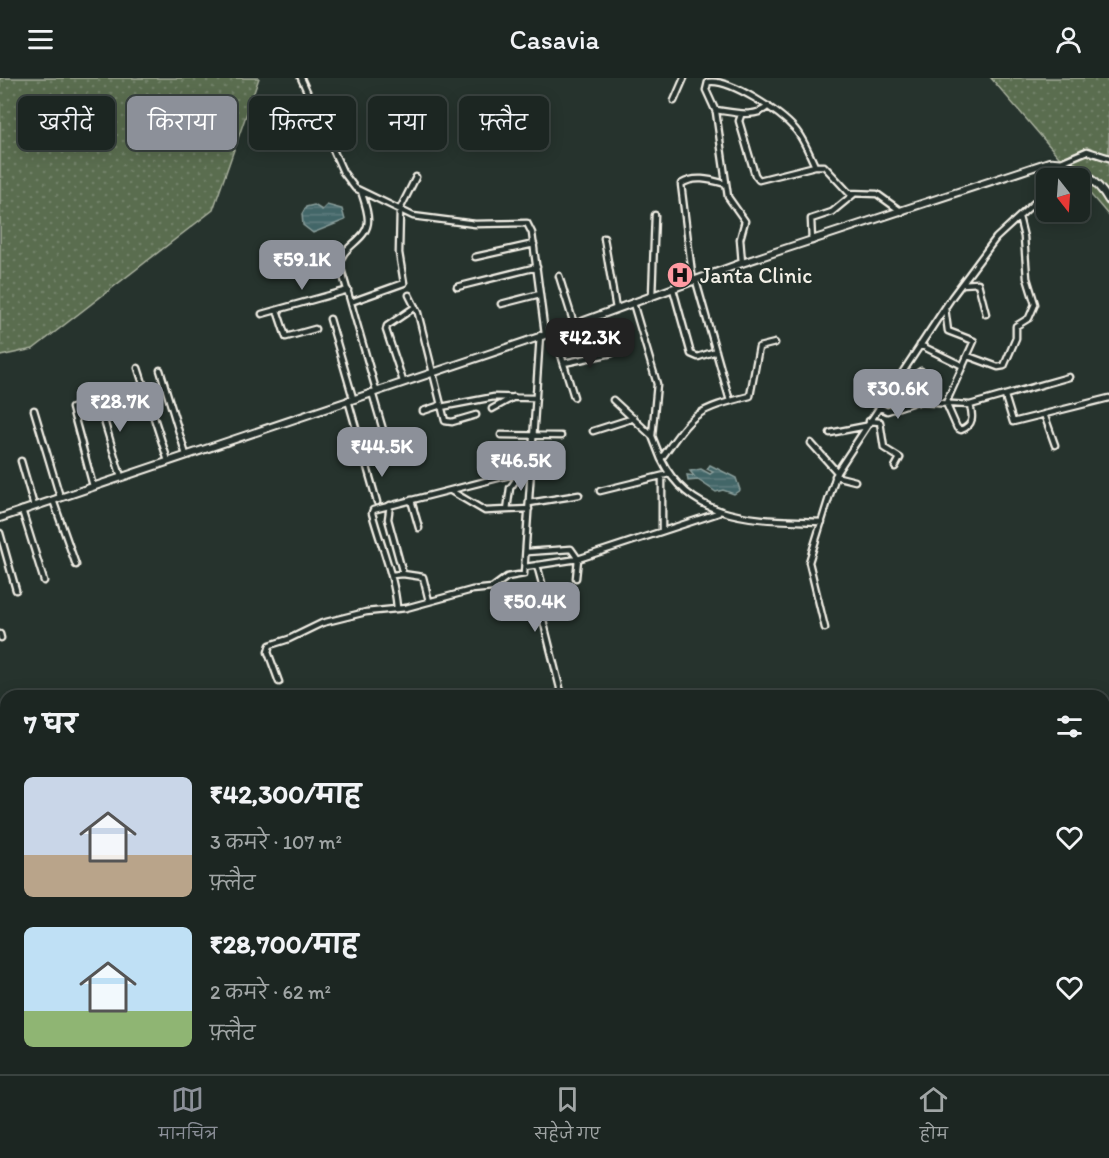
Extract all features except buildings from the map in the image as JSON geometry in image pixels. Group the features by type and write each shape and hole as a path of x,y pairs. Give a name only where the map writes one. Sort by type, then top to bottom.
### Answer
{"street":[{"path":"279,682 268,652 270,645 290,639 322,623 406,608 472,590 492,588 507,578 522,575 527,552 531,437 542,334 534,244 532,233 523,221 475,224 422,218 361,191 347,179 302,78"},
{"path":"674,101 684,78"},
{"path":"702,78 708,82"},
{"path":"742,263 740,239 745,221 730,203 716,110 706,90 708,82 714,79 728,80 757,95 768,106 779,112 797,131 815,166"},
{"path":"716,110 741,116 764,110 768,106"},
{"path":"741,116 739,121 759,180 815,166 825,166 846,190 854,194 877,194 902,212"},
{"path":"1060,168 1063,163 1087,152 1109,158"},
{"path":"0,518 542,334 554,332 742,263 1049,162 1063,163 1097,184 1109,201"},
{"path":"351,302 404,283 399,253 400,209 416,177"},
{"path":"726,184 694,179 681,184 695,282 730,401"},
{"path":"361,191 368,218 367,229 340,260 388,447 394,450"},
{"path":"812,241 811,219 832,212 854,194"},
{"path":"825,628 809,562 836,474 879,407 901,381 920,345 962,284 996,238 1036,201"},
{"path":"652,296 655,215"},
{"path":"968,356 998,367 1004,366 1016,338 1016,326 1031,316 1035,304 1027,278 1024,237 1019,217"},
{"path":"604,238 616,309"},
{"path":"475,257 534,244"},
{"path":"457,287 537,267"},
{"path":"559,276 574,324"},
{"path":"962,284 978,284 986,314"},
{"path":"673,289 690,354 698,357 716,351"},
{"path":"262,314 348,290"},
{"path":"501,304 540,294"},
{"path":"409,295 415,307 446,422 476,415"},
{"path":"633,303 657,384 652,436"},
{"path":"403,381 386,330 387,326 415,307"},
{"path":"945,308 948,331 973,339 968,356 946,403 957,428 961,430 970,424 972,418 970,405"},
{"path":"277,310 286,336"},
{"path":"330,319 377,502"},
{"path":"278,338 315,329"},
{"path":"554,332 574,397"},
{"path":"661,459 687,422 698,413 750,396 759,348 775,343"},
{"path":"920,345 963,366"},
{"path":"564,363 612,353"},
{"path":"138,368 168,461"},
{"path":"160,370 186,455"},
{"path":"901,381 921,371"},
{"path":"901,381 912,399 917,401 970,405 1070,378"},
{"path":"423,411 494,396 534,398"},
{"path":"1005,396 1012,422 1109,398"},
{"path":"98,397 121,477"},
{"path":"492,409 514,397"},
{"path":"613,400 652,436 669,474 682,488 718,513 758,519 822,522"},
{"path":"879,407 887,411 917,401"},
{"path":"72,408 93,486"},
{"path":"34,410 76,565"},
{"path":"1044,414 1055,445"},
{"path":"593,431 634,418"},
{"path":"831,433 880,422 884,448 900,458 895,467"},
{"path":"501,435 561,436"},
{"path":"811,443 836,474 855,481"},
{"path":"21,461 34,506"},
{"path":"397,608 391,575 373,510 529,470"},
{"path":"507,510 510,488 522,472"},
{"path":"600,491 669,474"},
{"path":"662,476 662,531"},
{"path":"450,490 485,511 529,509"},
{"path":"529,502 579,495"},
{"path":"411,500 419,528"},
{"path":"390,506 388,519 403,574"},
{"path":"22,510 44,581"},
{"path":"525,567 578,559 718,513"},
{"path":"0,533 16,590"},
{"path":"527,552 571,549 578,559 576,578"},
{"path":"524,600 528,609 547,607 537,565"},
{"path":"391,575 423,577 429,601"},
{"path":"542,609 561,690"}],"green space":[{"path":"0,78 259,78 253,96 249,96 249,107 237,141 237,96 127,96 127,150 234,150 213,210 33,349 0,356"},
{"path":"991,78 1109,78 1109,216 1090,194 1090,168 1068,168"}],"water":[{"path":"314,205 322,210 327,205 342,209 345,220 313,233 303,225 302,214 306,207"},
{"path":"710,465 736,478 740,490 734,494 723,490 716,492 698,480 688,481 687,475 694,476 690,471 701,469 710,474 713,472 707,469"}],"place":[{"name":"Janta Clinic","path":"680,275"}]}
